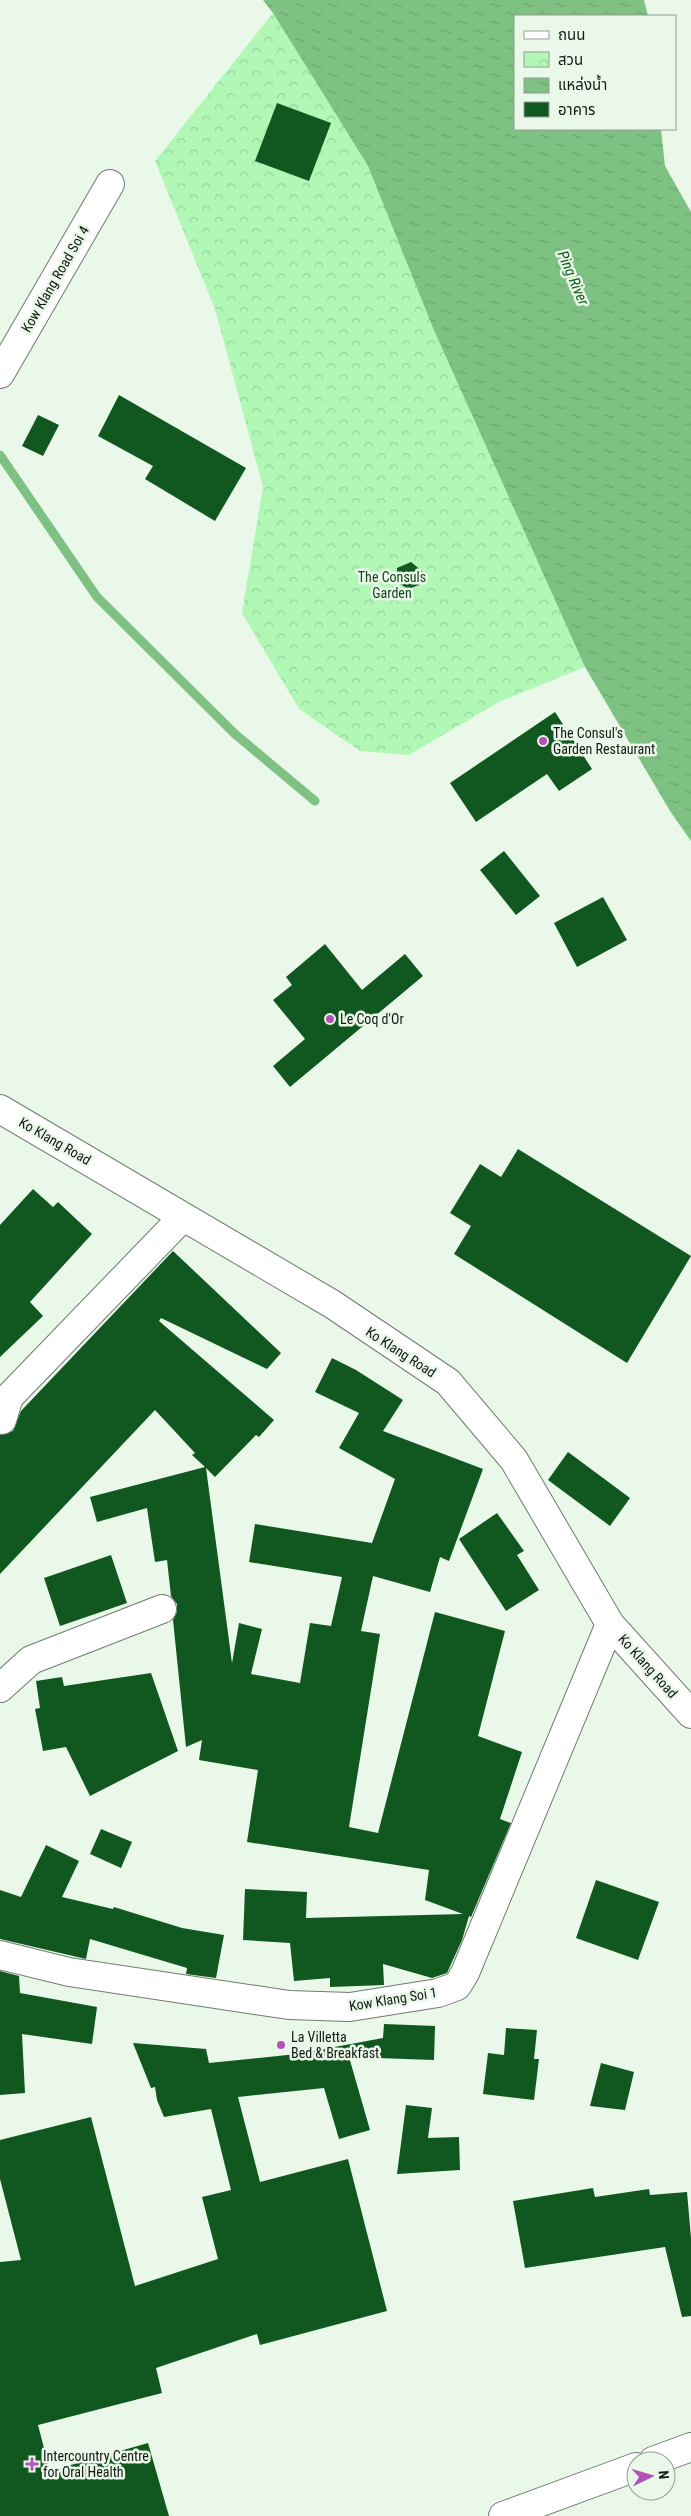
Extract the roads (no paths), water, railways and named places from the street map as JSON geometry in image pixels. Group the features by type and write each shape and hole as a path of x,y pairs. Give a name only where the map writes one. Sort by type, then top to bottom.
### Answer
{"street":[{"name":"Kow Klang Road Soi 4","path":"0,374 110,184"},
{"name":"Ko Klang Road","path":"0,1109 332,1304 448,1382 514,1460 610,1624 691,1714"},
{"path":"2,1420 9,1397 183,1217"},
{"path":"0,1688 31,1660 162,1609"},
{"name":"Kow Klang Soi 1","path":"0,1955 69,1972 289,2005 350,2007 438,1993 457,1986 465,1973 610,1624"},
{"path":"676,2453 691,2447"},
{"path":"503,2516 626,2471"}],"water":[{"name":"Ping River","path":"263,0 644,0 648,15 514,15 514,130 661,130 665,166 691,212 691,841 670,811 585,667 433,328 368,166 273,13"}],"waterway":[{"path":"0,455 97,597 235,734 315,801"}],"place":[{"name":"The Consul's Garden Restaurant","path":"543,741"},
{"name":"Le Coq d'Or","path":"330,1019"},
{"name":"La Villetta Bed & Breakfast","path":"281,2045"},
{"name":"Intercountry Centre for Oral Health","path":"32,2464"}],"park label":[{"name":"The Consuls Garden","path":"392,586"}]}
